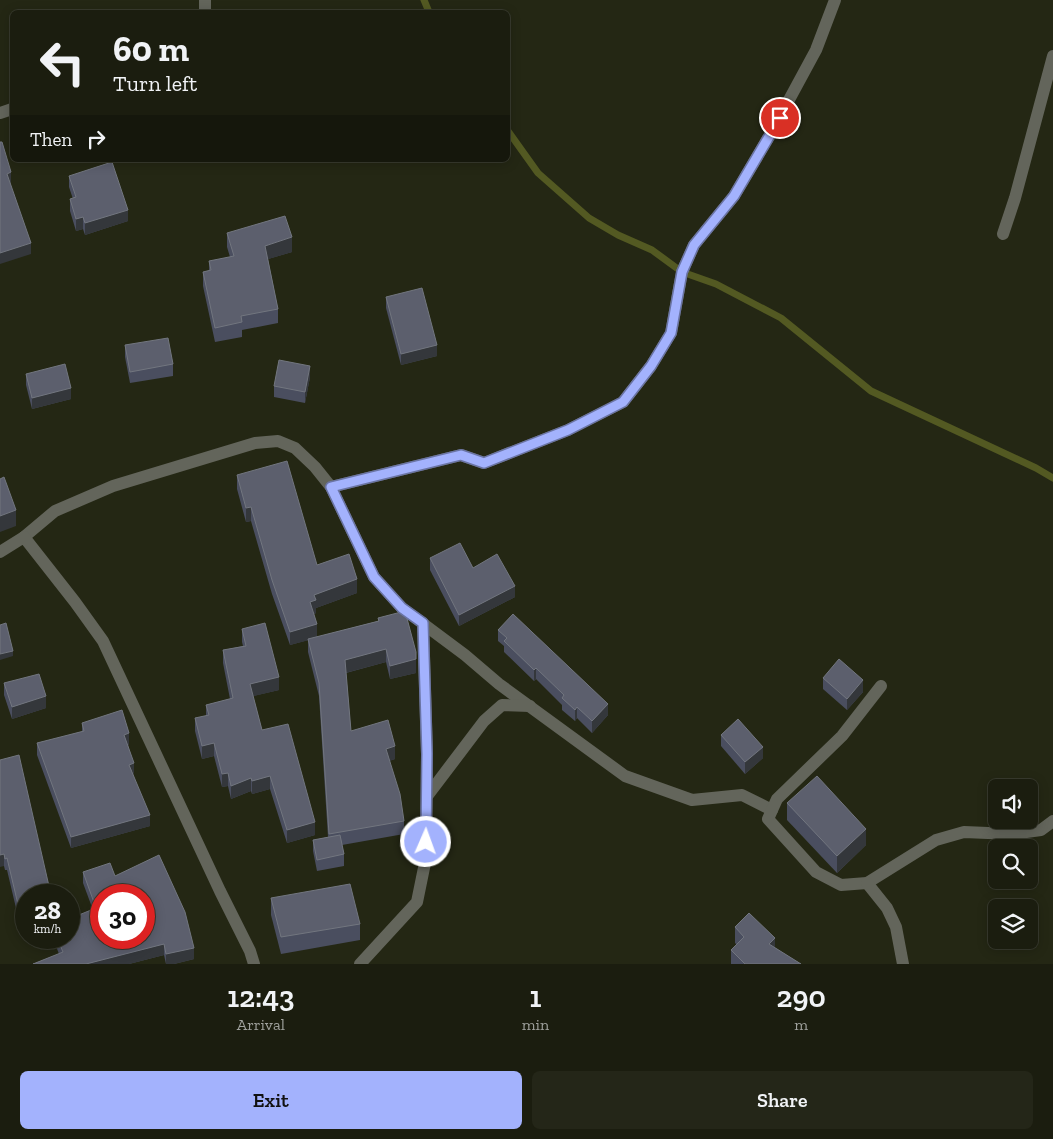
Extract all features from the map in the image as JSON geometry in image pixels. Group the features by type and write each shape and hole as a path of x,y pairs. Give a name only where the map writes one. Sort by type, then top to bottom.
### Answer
{"street":[{"path":"331,487 461,455 484,463 568,430 623,402 651,366 671,333 682,272 694,245 734,196 770,135 816,50 835,0"},
{"path":"1003,234 1015,198 1053,56"},
{"path":"0,552 24,537 55,511 113,486 255,443 278,441 295,448 315,467 331,487 374,577 402,608 499,684 625,776 692,800 742,795 772,810"},
{"path":"24,537 103,641 250,951 254,964"},
{"path":"360,964 417,902 426,858 428,795 423,623"},
{"path":"881,686 842,736 777,799 768,819 816,872 841,885 867,883 936,840 964,832 1012,834 1041,830 1053,821"},
{"path":"428,795 484,721 502,705 530,706"},
{"path":"867,883 887,908 896,927 903,964"}],"building":[{"path":"0,142 2,142 11,172 7,174 31,243 0,253"},
{"path":"112,162 128,210 85,223 83,217 76,219 70,199 76,197 69,176"},
{"path":"285,216 292,237 265,246 278,309 241,316 242,322 215,328 203,272 211,270 209,261 234,256 227,233"},
{"path":"422,288 437,345 401,354 386,297"},
{"path":"168,338 173,364 130,372 125,345"},
{"path":"279,360 310,366 305,392 274,386"},
{"path":"65,364 71,388 32,398 26,374"},
{"path":"287,461 317,565 349,554 357,579 314,595 316,600 310,602 317,624 290,632 272,580 251,507 246,508 237,475"},
{"path":"4,477 16,510 0,516 0,479"},
{"path":"460,543 473,568 497,554 515,586 459,615 430,558"},
{"path":"405,611 416,652 416,659 390,666 386,649 345,660 351,731 388,720 395,746 386,749 400,794 404,821 329,834 319,683 308,639 379,621 378,618"},
{"path":"513,614 608,704 592,721 577,707 575,710 562,698 564,695 504,641 507,638 498,630"},
{"path":"6,623 13,651 0,654 0,625"},
{"path":"265,623 279,677 250,684 262,730 288,724 315,822 287,830 270,776 252,781 251,778 231,786 228,773 222,774 214,743 202,746 195,718 209,715 206,705 233,698 223,650 246,646 242,629"},
{"path":"839,659 863,680 847,699 823,678"},
{"path":"39,674 46,696 12,707 4,683"},
{"path":"122,710 129,733 124,735 134,763 129,765 150,815 71,837 37,743 84,731 82,723"},
{"path":"738,719 763,747 745,762 721,735"},
{"path":"19,755 48,884 15,884 15,892 7,858 5,859 4,854 0,855 0,760"},
{"path":"817,776 866,829 837,856 787,803"},
{"path":"340,835 344,854 317,860 313,840"},
{"path":"159,855 185,912 194,948 166,954 164,944 155,946 155,884 90,884 90,891 83,872 110,863 115,876"},
{"path":"350,884 360,924 281,937 271,898"},
{"path":"90,910 90,949 144,949 86,964 33,964 63,952 62,949 80,949 80,915"},
{"path":"749,913 775,938 769,944 801,964 745,964 731,950 744,937 735,927"}],"waterway":[{"path":"424,0 428,10"},
{"path":"510,134 538,173 589,218 618,235 652,250 682,272 716,284 781,318 871,391 1036,468 1053,478"}],"route":[{"path":"426,842 428,795 423,623 402,608 374,577 331,487 461,455 484,463 568,430 623,402 651,366 671,333 682,272 694,245 734,196 780,118"}]}
